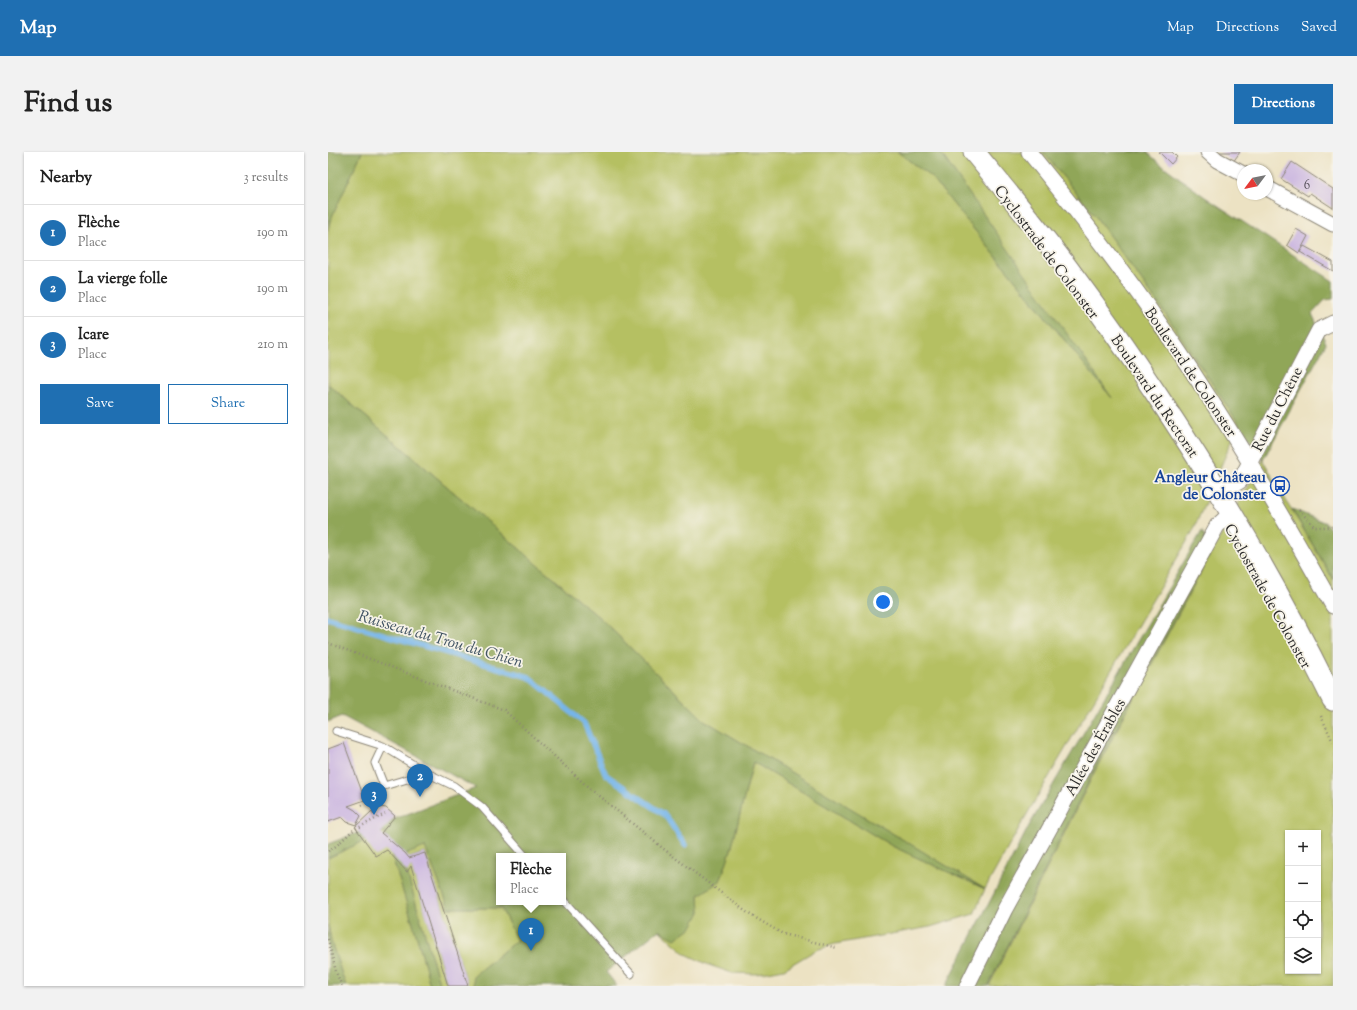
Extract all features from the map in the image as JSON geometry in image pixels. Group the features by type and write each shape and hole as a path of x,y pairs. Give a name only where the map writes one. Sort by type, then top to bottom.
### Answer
{"main road":[{"name":"Boulevard du Rectorat","path":"974,152 1068,270 1174,421 1231,513 1294,625 1326,705"}],"street":[{"name":"Boulevard de Colonster","path":"1029,152 1077,211 1152,312 1201,385 1250,462 1333,606"},
{"path":"1208,152 1217,160 1237,171"},
{"path":"1273,191 1333,224"},
{"name":"Rue du Chêne","path":"1219,494 1240,481 1319,330 1333,323"},
{"name":"Allée des Érables","path":"967,986 1005,909 1217,526 1231,513"}],"lane":[{"path":"336,731 383,746 427,773 454,786 482,807 522,853"},
{"path":"383,746 376,763 384,786 427,773"},
{"path":"566,902 631,974"}],"path":[{"path":"1297,508 1315,527 1333,527"},
{"path":"328,643 504,710 589,788 665,850 749,914 783,934 837,948"},
{"path":"1326,705 1333,742"},
{"path":"362,805 383,793 384,786"},
{"path":"328,851 336,846 352,831 385,814"},
{"path":"328,938 336,972 342,986"}],"green space":[{"path":"328,152 362,152 330,221 328,230"},
{"path":"362,152 898,152 932,178 1107,392 940,152 1043,152 1096,217 1167,316 1239,424 1193,531 1023,821 985,889 974,914 930,927 835,944 816,950 784,969 757,974 732,973 709,965 686,954 659,930 700,912 699,895 720,881 731,850 753,762 892,846 981,887 704,720 602,620 328,384 328,230 330,221"},
{"path":"898,152 940,152 1112,398 932,178"},
{"path":"1043,152 1147,152 1205,197 1333,281 1333,299 1325,300 1312,314 1326,343 1263,460 1167,316 1096,217"},
{"path":"328,384 602,620 704,720 985,889 892,846 753,762 731,850 720,881 699,895 700,912 692,927 675,939 659,930 606,972 617,986 474,986 473,976 517,940 501,908 449,908 425,847 402,856 440,986 430,986 420,947 385,831 328,858 328,844 476,788 342,716 328,722"},
{"path":"1263,460 1333,579 1333,986 989,986 1097,767 1211,553"},
{"path":"1292,509 1326,523 1333,534 1333,579"},
{"path":"1202,531 1211,551 1096,767 988,986 946,986 1029,826"},
{"path":"385,831 420,947 430,986 346,986 332,945 328,925 328,858"},
{"path":"425,846 449,908 501,908 517,940 473,976 474,986 468,986 425,853 409,858 448,986 440,986 402,856"},
{"path":"328,925 332,945 346,986 328,986"}],"building":[{"path":"1159,152 1172,152 1177,157 1171,164"},
{"path":"1219,152 1240,152 1233,162"},
{"path":"1292,162 1333,189 1333,208 1310,193 1308,196 1281,179"},
{"path":"1296,229 1308,236 1299,253 1287,245"},
{"path":"1304,246 1333,262 1333,271 1300,252"},
{"path":"344,743 365,800 348,806 361,816 356,825 347,822 342,817 328,822 328,749"},
{"path":"380,807 386,808 395,816 381,833 409,858 425,853 468,986 448,986 411,866 407,872 387,850 376,856 355,827 372,811 374,815"}],"waterway":[{"name":"Ruisseau du Trou du Chien","path":"328,618 529,677 584,723 606,775 665,815 685,845"}],"place":[{"name":"Angleur Château de Colonster","path":"1280,486"},
{"name":"La vierge folle","path":"420,797"},
{"name":"Icare","path":"374,815"},
{"name":"Flèche","path":"531,951"}]}
